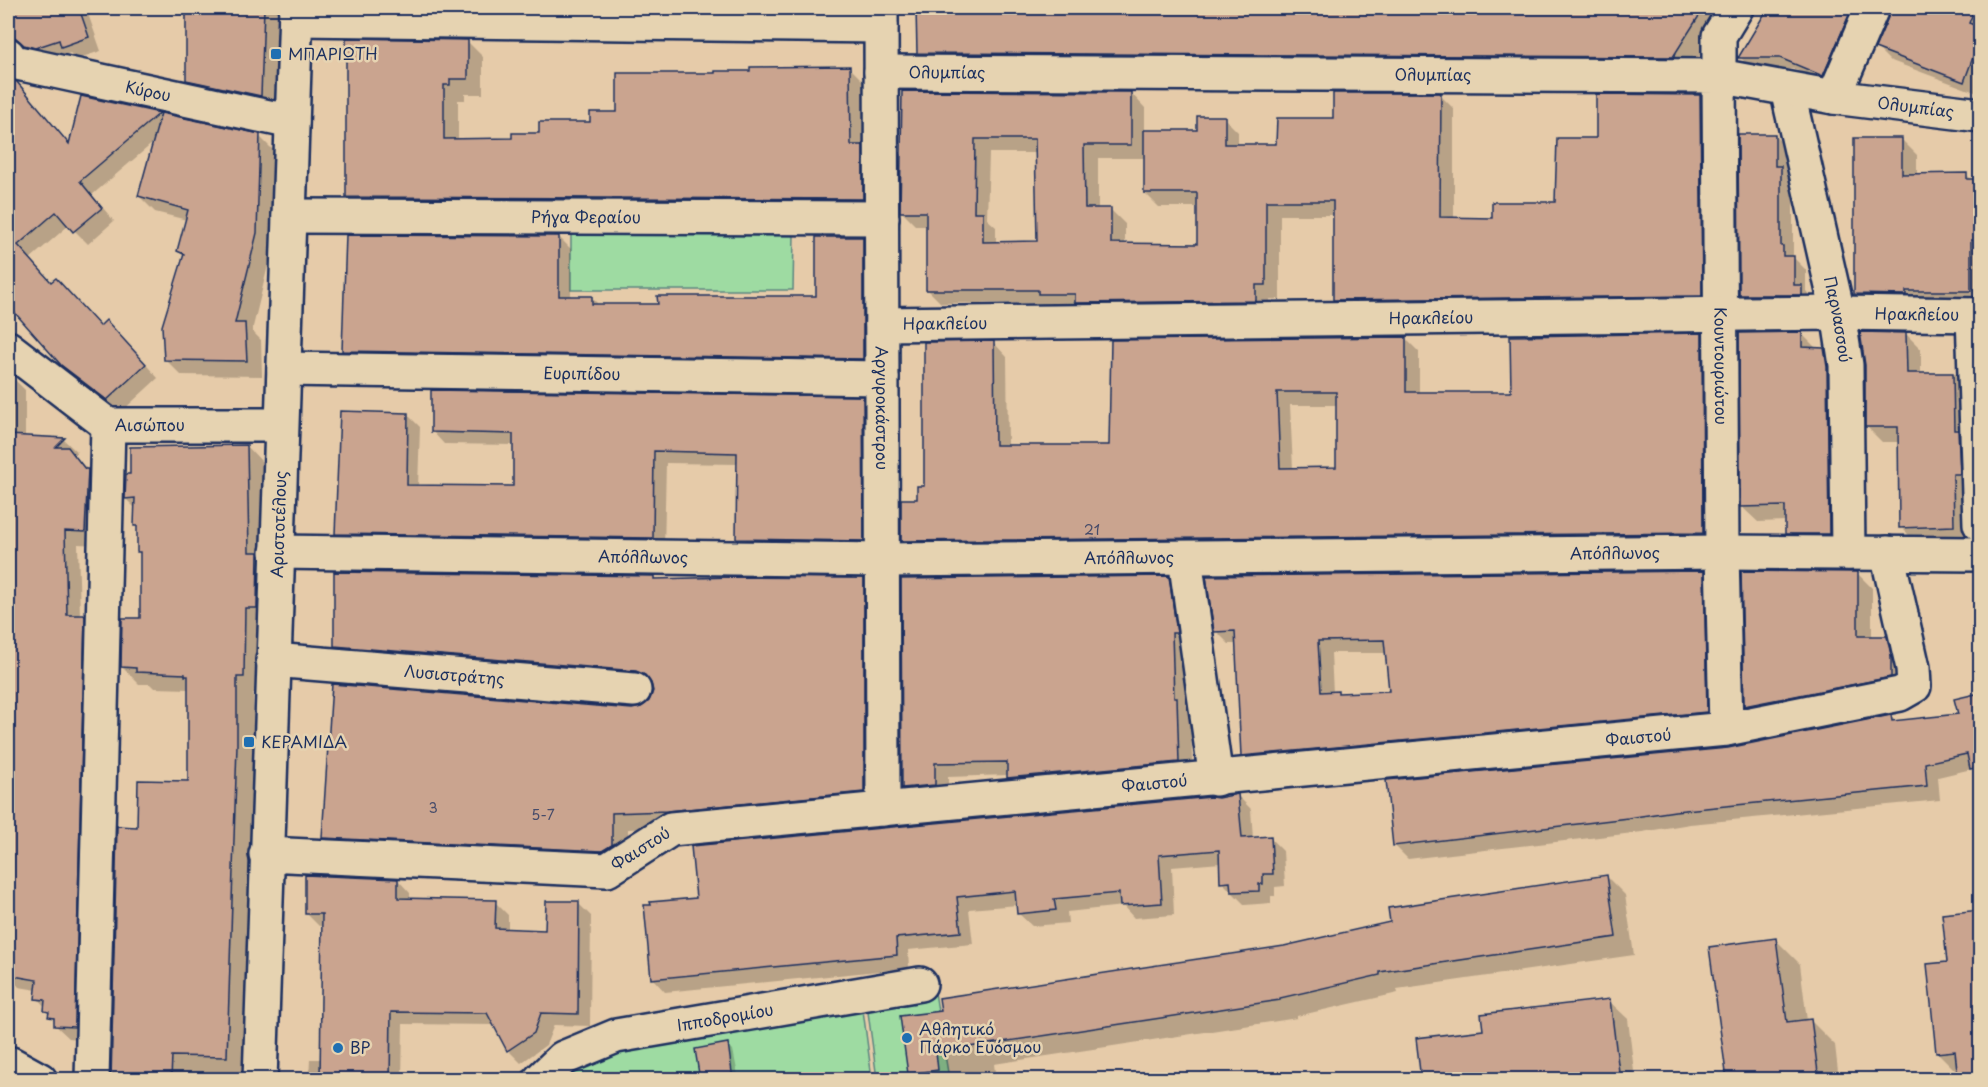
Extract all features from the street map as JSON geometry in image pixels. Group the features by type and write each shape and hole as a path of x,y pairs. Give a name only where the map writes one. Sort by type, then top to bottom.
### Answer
{"street":[{"name":"Κουντουριώτου","path":"1726,729 1722,552 1719,36 1736,8"},
{"path":"1834,97 1872,8"},
{"path":"296,13 881,17"},
{"name":"Αριστοτέλους","path":"260,1080 296,13"},
{"name":"Αργυροκάστρου","path":"881,17 883,809"},
{"name":"Κύρου","path":"8,55 13,62 292,122"},
{"name":"Ολυμπίας","path":"881,72 1719,76 1834,97 1980,115"},
{"name":"Παρνασσού","path":"1787,89 1838,313 1845,365 1848,553"},
{"name":"Ρήγα Φεραίου","path":"289,216 882,218"},
{"name":"Ηρακλείου","path":"882,324 1838,313 1977,315"},
{"path":"1977,315 1980,524"},
{"name":"Αισώπου","path":"8,348 108,425 282,425"},
{"name":"Ευριπίδου","path":"284,369 882,378"},
{"path":"92,1080 108,425"},
{"name":"Απόλλωνος","path":"277,552 883,560 1722,552 1980,554"},
{"name":"Φαιστού","path":"266,854 607,870 671,829 1726,729 1900,694 1914,686 1913,668 1887,553"},
{"path":"1185,558 1216,779"},
{"name":"Λυσιστράτης","path":"273,660 634,690"},
{"name":"Ιπποδρομίου","path":"540,1080 563,1058 616,1036 920,984"},
{"name":"Αριστοτέλους","path":"260,1040 272,1080"},
{"path":"13,1066 40,1080"}],"green space":[{"path":"571,233 794,234 793,290 571,290"},
{"name":"Αθλητικό Πάρκο Ευόσμου","path":"934,986 949,1079 877,1079 866,997"},
{"path":"861,995 872,1079 540,1080 563,1058"}],"building":[{"path":"8,8 79,8 89,37 61,47 59,40 35,48 24,45 16,38 8,36"},
{"path":"186,8 264,8 261,96 186,80"},
{"path":"916,8 1704,8 1673,57 917,53"},
{"path":"1768,8 1852,8 1823,76 1780,58 1738,58"},
{"path":"1890,8 1975,8 1969,23 1980,27 1980,38 1964,82 1875,48"},
{"path":"346,38 468,40 468,79 450,79 450,85 444,85 444,139 512,138 512,133 539,133 539,122 590,122 590,112 617,112 617,73 715,73 715,71 750,71 750,67 850,66 851,145 863,145 863,199 346,197"},
{"path":"8,79 17,82 69,144 81,96 160,113 80,181 102,208 73,232 56,212 18,245 51,282 56,278 100,326 106,320 146,364 107,400 61,365 8,305"},
{"path":"902,91 1131,92 1131,145 1084,145 1085,208 1111,208 1111,243 1197,244 1197,193 1144,193 1144,130 1197,130 1197,116 1225,116 1225,144 1276,144 1277,118 1333,118 1333,93 1441,93 1440,217 1492,218 1492,202 1555,202 1557,138 1596,138 1596,94 1700,95 1702,296 1333,300 1333,201 1266,201 1266,285 1256,285 1256,301 1075,303 1075,294 1038,294 1038,290 926,290 926,212 900,212","holes":["975,139 1035,139 1037,241 983,242 983,212 974,212"]},
{"path":"161,113 260,134 257,233 235,323 245,323 247,361 164,360 162,326 184,254 177,251 188,210 138,196"},
{"path":"1738,134 1775,134 1775,166 1781,166 1781,246 1783,246 1783,256 1794,256 1794,285 1802,285 1802,295 1739,295"},
{"path":"1854,138 1902,138 1902,174 1967,173 1967,179 1980,179 1980,240 1971,240 1971,291 1906,291 1906,295 1854,294"},
{"path":"346,235 559,236 559,296 592,296 592,304 658,304 657,296 816,296 816,237 863,237 863,359 342,351"},
{"path":"1802,332 1802,347 1824,348 1827,367 1829,534 1785,534 1785,506 1740,507 1739,333"},
{"path":"1860,332 1906,333 1907,373 1953,373 1954,430 1958,430 1960,474 1953,474 1954,526 1899,528 1898,427 1865,427 1865,365"},
{"path":"1702,333 1703,533 901,541 901,499 917,499 917,486 924,486 924,342 994,341 995,445 1109,445 1111,340 1406,337 1406,392 1511,392 1510,336","holes":["1277,392 1336,392 1336,467 1280,468"]},
{"path":"431,390 863,396 864,541 736,539 737,453 654,451 653,538 335,534 340,411 408,413 407,485 513,486 513,434 431,432"},
{"path":"8,435 65,438 56,447 68,447 85,469 88,469 85,532 65,531 67,615 84,615 85,617 75,1027 54,1026 54,1018 48,1017 49,1012 44,1011 45,1000 35,999 37,980 8,975"},
{"path":"247,445 249,552 258,552 257,608 245,608 244,677 237,677 227,1057 172,1056 171,1080 111,1080 117,826 137,827 138,780 188,781 188,676 136,672 136,668 121,667 122,618 140,618 140,552 137,552 137,526 134,526 135,498 125,499 126,474 130,474 130,447"},
{"path":"1704,571 1707,712 1241,756 1235,631 1214,632 1206,576","holes":["1384,640 1389,691 1321,692 1318,641"]},
{"path":"1741,571 1858,572 1858,636 1887,636 1891,655 1891,677 1744,706"},
{"path":"334,572 654,576 654,579 864,578 864,792 667,811 612,813 612,845 602,851 322,838 332,684 632,709 641,707 649,701 653,691 645,675 636,671 334,646"},
{"path":"1169,576 1177,633 1172,633 1179,762 1007,778 1007,762 935,763 935,785 902,788 901,579"},
{"path":"1980,693 1980,767 1970,769 1967,754 1925,763 1927,786 1675,811 1393,846 1386,780 1728,748 1891,715 1892,721 1958,714 1954,699"},
{"path":"1238,794 1242,838 1271,836 1273,874 1263,874 1263,884 1259,884 1259,891 1231,892 1230,882 1220,883 1219,850 1159,855 1162,903 1120,906 1119,893 1054,899 1056,910 1017,914 1015,891 957,897 961,932 896,938 897,955 651,979 644,905 651,905 650,902 696,898 691,846 1218,798"},
{"path":"305,875 398,879 398,898 496,900 495,928 545,930 546,901 579,901 578,1014 541,1013 534,1033 507,1051 487,1013 391,1012 390,1080 320,1080 322,914 305,914"},
{"path":"1607,875 1616,937 1380,972 1380,975 1280,998 1280,1000 936,1052 938,1070 908,1074 900,1016 941,1011 939,998 1284,946 1390,922 1388,908"},
{"path":"1980,910 1980,1080 1958,1080 1955,1051 1936,1053 1927,964 1947,962 1942,914"},
{"path":"1776,938 1787,1022 1811,1019 1819,1080 1727,1080 1709,947"},
{"path":"1610,999 1620,1080 1421,1080 1416,1038 1483,1030 1481,1014"},
{"path":"728,1043 733,1080 700,1080 695,1049"}],"place":[{"name":"ΜΠΑΡΙΩΤΗ","path":"276,54"},
{"name":"ΚΕΡΑΜΙΔΑ","path":"249,742"},
{"name":"Αθλητικό Πάρκο Ευόσμου","path":"907,1038"},
{"name":"BP","path":"338,1048"}]}
